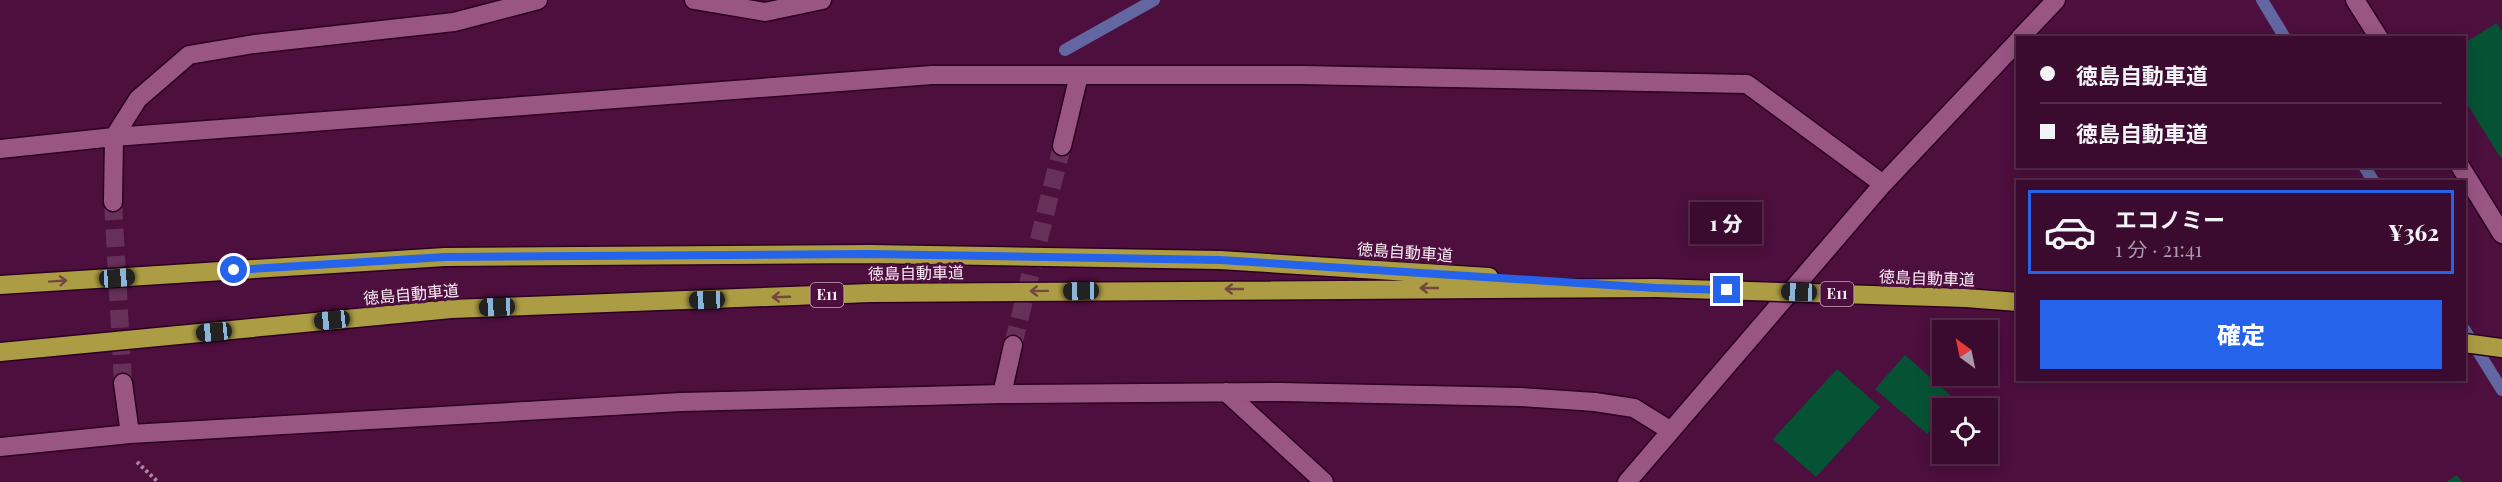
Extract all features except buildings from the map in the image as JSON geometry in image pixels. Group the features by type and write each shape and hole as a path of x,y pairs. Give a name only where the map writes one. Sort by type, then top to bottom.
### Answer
{"highway":[{"name":"徳島自動車道","path":"0,285 445,257 870,254 1220,260 1656,288 1966,298 2016,302"},
{"name":"徳島自動車道","path":"0,352 451,309 870,293 1656,288"},
{"path":"2466,343 2502,348"}],"street":[{"path":"113,202 114,137 138,99 189,55 254,44 453,22 538,0"},
{"path":"694,0 765,12 822,0"},
{"path":"2022,36 2056,0"},
{"path":"2355,0 2378,36"},
{"path":"1627,482 1883,184 2016,42"},
{"path":"0,149 114,137 932,75 1301,75 1747,84 1883,184"},
{"path":"1062,146 1079,75"},
{"path":"2461,168 2502,234"},
{"path":"1002,393 1013,345"},
{"path":"123,383 130,434"},
{"path":"0,447 130,434 681,402 1002,393 1226,392 1521,397 1595,402 1634,408 1671,431"},
{"path":"1226,392 1324,482"}],"waterway":[{"path":"1065,50 1154,0"},
{"path":"2262,0 2284,36"},
{"path":"2365,168 2373,180"},
{"path":"2466,332 2502,390"}],"tunnel":[{"path":"1013,345 1062,146"},
{"path":"113,202 123,383"}],"route":[{"path":"234,270 445,257 870,254 1220,260 1656,288 1727,290"}]}
